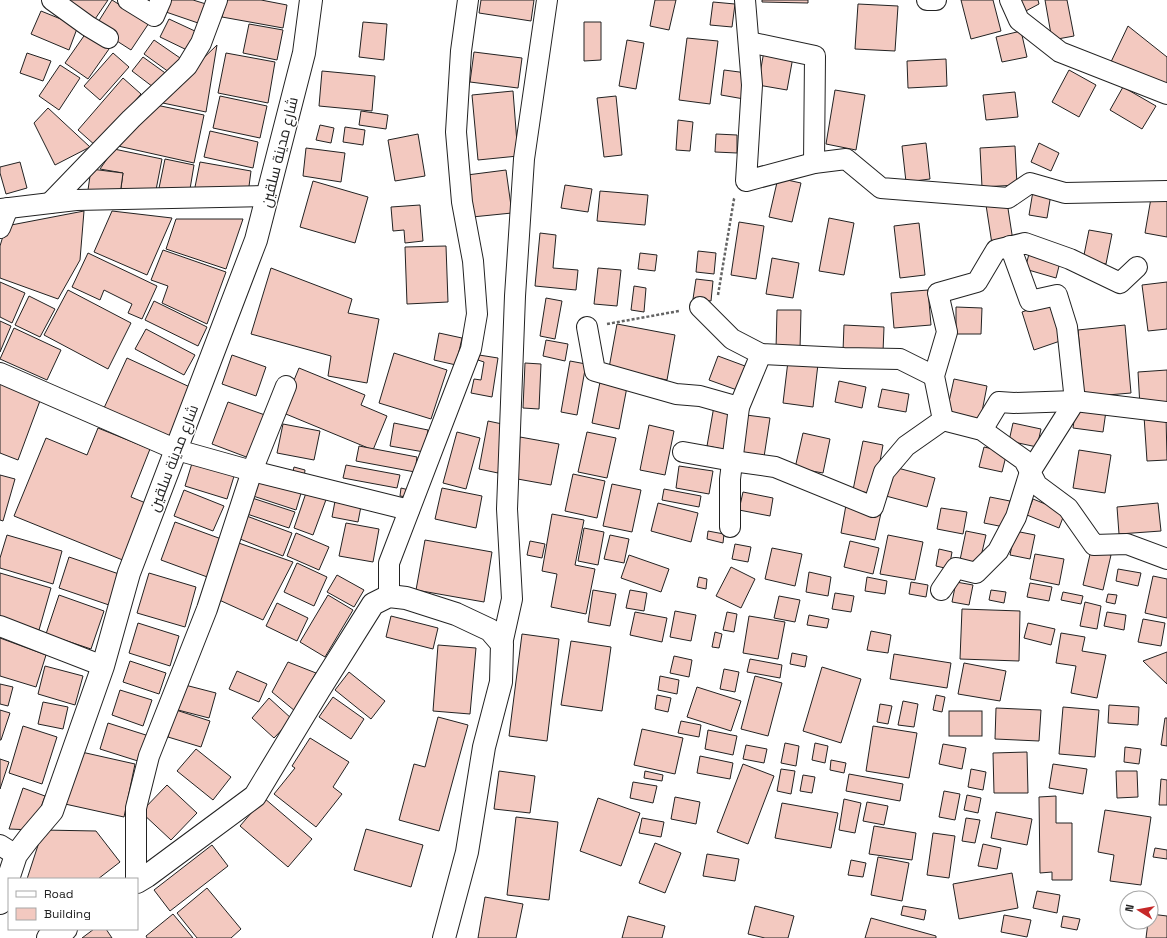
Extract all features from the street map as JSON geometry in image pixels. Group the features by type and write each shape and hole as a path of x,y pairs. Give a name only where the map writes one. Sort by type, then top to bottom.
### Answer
{"main road":[{"name":"شارع مدينة سلقين","path":"0,902 8,850 29,838 52,811 103,666 129,573 256,240 304,53 311,0"},
{"path":"138,881 255,796 318,690 373,604 389,596 406,598 456,614 490,630 502,644 501,682 484,748 467,852 444,938"},
{"path":"48,938 56,936 65,930"}],"street":[{"path":"52,0 88,26 108,38"},
{"path":"128,0 154,16 161,0"},
{"path":"50,203 130,119 187,66 201,43 217,0"},
{"path":"389,596 389,563 471,350 477,314 473,261 462,202 456,132 461,51 468,0"},
{"path":"502,644 512,599 507,509 515,288 524,159 547,0"},
{"path":"745,0 752,86 746,181 814,164 846,160 881,188 1008,198 1030,183 1064,193 1167,191"},
{"path":"927,0 936,0"},
{"path":"1010,0 1019,20 1060,52 1167,94"},
{"path":"749,42 815,56 814,164"},
{"path":"0,228 4,208 76,200 268,196"},
{"path":"943,420 934,376 947,332 938,292 977,282 996,250 1025,243 1070,259 1120,283 1137,267"},
{"path":"941,590 956,568 976,573 998,550 1016,517 1030,472 1075,401 1066,327 1057,295 1030,300 1010,246"},
{"path":"700,307 732,339 761,354 900,359 934,376"},
{"path":"587,327 595,371 676,394 700,396 740,407"},
{"path":"730,527 730,479 740,407 761,354"},
{"path":"0,373 177,450 252,471 409,510"},
{"path":"136,878 136,808 150,756 207,609 252,471 286,386"},
{"path":"982,430 999,402 1075,401 1167,412"},
{"path":"683,452 732,462 775,467 873,507 884,472 906,446 943,420 982,430 1024,460 1037,485 1068,508 1094,545 1127,544 1167,559"},
{"path":"0,626 103,666"}],"path":[{"path":"587,327 716,304 734,200 746,181"}],"building":[{"path":"66,0 108,0 91,25"},
{"path":"112,0 149,23 131,50 95,27"},
{"path":"166,0 193,0 206,4 201,24 163,11"},
{"path":"226,0 261,0 287,5 283,28 222,17"},
{"path":"481,0 534,0 531,21 479,13"},
{"path":"655,0 676,0 669,30 650,26"},
{"path":"762,0 808,0 808,3 762,2"},
{"path":"961,0 993,0 1001,31 971,39"},
{"path":"1015,0 1038,0 1039,4 1022,13"},
{"path":"1045,0 1067,0 1074,36 1052,40"},
{"path":"713,2 735,4 732,27 710,25"},
{"path":"858,4 898,6 895,51 855,49"},
{"path":"41,11 78,26 69,50 31,34"},
{"path":"169,19 197,32 189,51 160,37"},
{"path":"363,22 387,24 384,60 359,57"},
{"path":"584,22 601,22 601,60 584,61"},
{"path":"249,24 283,30 277,60 243,53"},
{"path":"1128,26 1167,57 1167,87 1110,64"},
{"path":"1021,31 1027,57 1002,62 996,37"},
{"path":"86,33 109,49 88,79 65,63"},
{"path":"687,38 718,41 710,104 679,100"},
{"path":"154,40 183,60 173,75 144,54"},
{"path":"627,40 644,43 636,89 619,86"},
{"path":"217,45 206,112 158,102"},
{"path":"764,51 793,57 787,90 758,85"},
{"path":"474,52 522,58 518,88 470,82"},
{"path":"27,53 51,61 43,81 20,73"},
{"path":"113,53 129,67 100,100 84,86"},
{"path":"226,53 275,62 268,103 218,93"},
{"path":"143,57 168,75 157,90 132,71"},
{"path":"946,59 947,86 908,88 907,61"},
{"path":"60,65 80,78 59,110 39,96"},
{"path":"724,70 747,73 744,99 721,95"},
{"path":"1069,70 1096,85 1079,117 1052,102"},
{"path":"322,71 375,76 372,111 319,106"},
{"path":"123,78 141,94 96,146 78,130"},
{"path":"1123,87 1156,106 1142,129 1110,110"},
{"path":"835,90 865,95 856,150 826,144"},
{"path":"513,91 518,156 478,160 472,95"},
{"path":"1015,92 1018,117 986,120 983,95"},
{"path":"220,96 267,106 260,138 213,128"},
{"path":"616,96 622,155 604,157 597,98"},
{"path":"156,105 204,115 194,163 118,146"},
{"path":"48,108 90,147 55,165 34,123"},
{"path":"361,111 388,115 386,129 359,125"},
{"path":"678,120 693,122 690,151 676,150"},
{"path":"320,125 334,128 331,143 316,140"},
{"path":"345,127 365,130 363,145 343,142"},
{"path":"210,131 258,142 253,168 204,157"},
{"path":"418,134 425,176 395,181 388,140"},
{"path":"716,134 737,135 737,153 715,152"},
{"path":"926,143 930,179 906,182 902,146"},
{"path":"1039,143 1059,153 1051,171 1031,162"},
{"path":"1015,146 1017,185 982,187 980,148"},
{"path":"306,148 345,153 341,182 303,176"},
{"path":"114,149 162,159 155,195 120,195 123,173 100,169"},
{"path":"165,159 194,165 189,195 158,193"},
{"path":"20,162 27,188 6,194 0,173 0,167"},
{"path":"200,162 251,171 248,194 194,192"},
{"path":"91,169 123,173 120,195 88,190"},
{"path":"506,170 512,213 472,217 467,175"},
{"path":"778,178 801,183 792,222 769,217"},
{"path":"313,181 368,197 355,243 300,227"},
{"path":"565,185 592,189 588,212 561,208"},
{"path":"600,191 648,195 645,225 597,221"},
{"path":"1033,191 1051,194 1047,218 1029,215"},
{"path":"1151,198 1167,201 1167,237 1145,233"},
{"path":"1007,202 1013,241 992,244 986,205"},
{"path":"420,205 423,241 405,243 404,230 393,231 391,207"},
{"path":"84,211 80,260 58,299 0,278 0,246 6,226"},
{"path":"112,211 172,218 147,275 94,252"},
{"path":"829,218 854,223 844,275 819,271"},
{"path":"176,219 243,219 226,269 166,249"},
{"path":"739,222 764,226 756,279 731,275"},
{"path":"919,223 925,275 900,278 894,226"},
{"path":"1089,230 1112,234 1106,264 1083,260"},
{"path":"540,233 556,235 553,268 578,270 576,290 535,286"},
{"path":"446,246 448,302 407,304 405,247"},
{"path":"163,250 226,272 207,324 162,303 168,286 151,280"},
{"path":"698,251 716,253 714,274 696,272"},
{"path":"88,253 157,286 142,319 128,313 132,304 104,290 100,300 72,287"},
{"path":"640,253 657,255 655,271 638,269"},
{"path":"1029,254 1060,262 1056,278 1025,269"},
{"path":"772,258 799,263 793,298 766,294"},
{"path":"271,268 352,299 348,313 379,319 367,383 328,376 331,356 251,334"},
{"path":"598,268 621,270 617,306 594,304"},
{"path":"696,279 713,281 711,301 693,299"},
{"path":"0,282 25,293 12,323 0,317"},
{"path":"1167,282 1167,329 1148,331 1142,285"},
{"path":"634,286 646,288 644,312 631,310"},
{"path":"68,290 131,323 108,369 44,335"},
{"path":"928,290 931,325 894,328 891,293"},
{"path":"29,296 55,309 40,337 15,325"},
{"path":"546,298 562,301 555,339 540,336"},
{"path":"154,301 207,327 198,346 145,320"},
{"path":"1051,302 1063,340 1034,350 1022,312"},
{"path":"956,307 982,308 981,334 956,334"},
{"path":"777,310 801,310 800,349 776,349"},
{"path":"0,321 11,326 0,352"},
{"path":"617,324 675,335 667,380 609,368"},
{"path":"844,325 884,327 883,352 843,351"},
{"path":"1125,325 1131,393 1084,397 1078,330"},
{"path":"14,328 61,350 47,380 0,359"},
{"path":"146,329 195,355 184,375 135,349"},
{"path":"439,333 462,338 456,365 434,360"},
{"path":"546,340 568,344 565,361 543,356"},
{"path":"394,353 447,370 431,419 379,403"},
{"path":"232,355 266,367 256,396 222,384"},
{"path":"479,355 498,358 492,397 471,393 474,379 481,380 484,362 478,360"},
{"path":"718,356 745,366 737,390 709,380"},
{"path":"127,358 192,388 169,438 104,408"},
{"path":"570,361 586,364 577,415 561,412"},
{"path":"788,361 818,364 813,407 783,403"},
{"path":"525,363 541,364 539,409 523,408"},
{"path":"299,368 365,395 361,405 387,416 373,450 281,412"},
{"path":"1167,370 1167,406 1140,407 1138,372"},
{"path":"954,379 987,386 980,422 946,415"},
{"path":"839,381 866,387 862,408 835,402"},
{"path":"600,382 627,387 619,429 592,423"},
{"path":"0,383 41,398 18,460 0,453"},
{"path":"882,389 909,394 906,412 878,407"},
{"path":"228,402 265,415 249,458 212,444"},
{"path":"714,406 733,409 727,450 707,446"},
{"path":"1076,406 1106,411 1103,432 1073,428"},
{"path":"746,415 770,418 764,457 740,453"},
{"path":"1166,415 1167,460 1147,461 1144,416"},
{"path":"488,421 507,425 498,473 479,469"},
{"path":"394,423 428,430 424,452 390,446"},
{"path":"1013,423 1041,429 1037,447 1009,441"},
{"path":"283,424 320,431 314,460 277,453"},
{"path":"649,425 674,431 665,475 640,470"},
{"path":"98,428 150,449 131,497 153,506 130,563 14,516 46,438 87,455"},
{"path":"457,432 480,438 466,489 443,483"},
{"path":"587,432 616,438 607,478 578,472"},
{"path":"803,433 830,439 823,473 795,468"},
{"path":"520,437 559,444 551,485 512,478"},
{"path":"863,441 883,445 874,494 853,490"},
{"path":"359,446 417,457 415,472 356,461"},
{"path":"984,447 1007,452 1002,472 979,467"},
{"path":"1079,450 1111,455 1105,493 1073,488"},
{"path":"193,460 235,473 227,499 185,486"},
{"path":"346,465 400,475 397,488 343,478"},
{"path":"679,466 713,471 709,494 676,488"},
{"path":"294,467 305,470 304,478 292,476"},
{"path":"894,467 935,478 927,507 886,496"},
{"path":"573,474 605,481 597,518 565,511"},
{"path":"0,475 15,479 3,521 0,520"},
{"path":"256,475 302,490 296,510 250,495"},
{"path":"612,484 641,490 632,532 603,526"},
{"path":"401,488 409,490 407,497 400,496"},
{"path":"442,488 482,496 476,528 435,519"},
{"path":"664,489 701,496 699,507 662,500"},
{"path":"184,490 224,506 213,531 174,516"},
{"path":"307,490 327,497 313,535 294,528"},
{"path":"743,492 773,498 770,516 739,510"},
{"path":"336,496 362,501 358,522 332,517"},
{"path":"249,497 295,512 289,528 244,513"},
{"path":"990,497 1010,501 1004,527 984,523"},
{"path":"1033,499 1065,512 1059,528 1027,515"},
{"path":"658,503 698,513 691,542 651,531"},
{"path":"1158,503 1161,531 1119,534 1117,507"},
{"path":"846,505 881,513 875,540 841,533"},
{"path":"941,508 967,512 963,534 937,529"},
{"path":"552,514 584,520 575,565 595,569 586,614 551,607 557,574 542,571"},
{"path":"244,515 292,533 283,556 235,537"},
{"path":"175,522 224,540 210,578 161,560"},
{"path":"346,523 379,529 373,562 339,556"},
{"path":"584,528 604,532 598,565 578,561"},
{"path":"708,531 724,534 723,543 707,539"},
{"path":"966,531 986,535 979,565 960,560"},
{"path":"1015,531 1035,535 1030,559 1010,555"},
{"path":"296,533 329,547 319,570 287,556"},
{"path":"7,535 62,551 53,584 0,568 0,558"},
{"path":"610,535 629,539 624,563 604,559"},
{"path":"888,535 923,542 915,580 880,574"},
{"path":"425,540 492,552 484,602 416,590"},
{"path":"233,541 293,562 263,620 217,599"},
{"path":"530,541 545,544 542,558 527,555"},
{"path":"850,541 879,548 873,574 844,567"},
{"path":"735,544 751,547 748,562 732,559"},
{"path":"772,548 802,554 795,586 765,579"},
{"path":"939,549 952,552 949,569 936,566"},
{"path":"1091,550 1111,555 1103,590 1083,585"},
{"path":"1035,554 1064,559 1059,585 1030,579"},
{"path":"629,555 669,569 661,592 621,578"},
{"path":"69,557 119,574 109,605 59,588"},
{"path":"297,563 327,577 314,606 284,592"},
{"path":"731,567 755,579 741,608 716,596"},
{"path":"1118,569 1141,573 1138,586 1116,581"},
{"path":"809,572 831,577 828,596 806,592"},
{"path":"0,573 51,588 39,630 0,618"},
{"path":"149,573 196,587 185,627 137,613"},
{"path":"337,575 364,590 354,607 327,592"},
{"path":"1153,576 1167,579 1167,618 1145,613"},
{"path":"699,577 707,579 706,589 697,587"},
{"path":"867,577 887,581 885,594 865,591"},
{"path":"911,582 928,585 926,597 909,594"},
{"path":"956,582 973,585 969,605 952,602"},
{"path":"1030,583 1052,587 1049,601 1027,597"},
{"path":"593,590 616,594 610,626 588,622"},
{"path":"630,590 647,593 644,611 626,608"},
{"path":"991,590 1006,592 1004,603 989,600"},
{"path":"1063,592 1083,596 1081,604 1061,600"},
{"path":"835,593 854,596 851,612 832,609"},
{"path":"1108,594 1117,595 1115,604 1106,602"},
{"path":"59,595 104,611 91,649 46,634"},
{"path":"328,595 353,610 325,657 300,642"},
{"path":"779,596 800,600 795,622 774,618"},
{"path":"1085,602 1101,606 1097,629 1080,626"},
{"path":"277,603 308,618 297,641 266,626"},
{"path":"962,609 1020,611 1019,661 960,659"},
{"path":"675,611 696,615 691,641 670,637"},
{"path":"635,612 667,618 662,642 630,635"},
{"path":"727,612 737,614 734,632 723,630"},
{"path":"1107,612 1126,615 1124,630 1104,626"},
{"path":"809,615 829,619 827,628 807,625"},
{"path":"391,616 438,628 433,649 386,637"},
{"path":"749,616 785,622 778,659 743,653"},
{"path":"1143,619 1165,623 1161,646 1138,642"},
{"path":"138,623 179,636 170,666 129,653"},
{"path":"1028,623 1055,629 1051,645 1024,638"},
{"path":"871,631 891,635 888,653 867,650"},
{"path":"715,632 722,634 719,648 712,647"},
{"path":"1061,633 1085,637 1082,651 1106,655 1097,698 1071,693 1076,666 1056,663"},
{"path":"522,634 559,639 547,741 509,736"},
{"path":"0,638 46,655 36,687 0,676"},
{"path":"571,641 611,647 602,711 561,705"},
{"path":"438,645 476,648 470,714 433,711"},
{"path":"1167,652 1167,684 1143,661"},
{"path":"792,653 807,656 805,667 790,664"},
{"path":"894,654 951,663 947,688 890,679"},
{"path":"674,656 692,660 689,677 670,673"},
{"path":"750,659 782,665 780,678 747,672"},
{"path":"130,661 166,673 159,694 123,682"},
{"path":"288,662 316,673 295,711 272,692"},
{"path":"964,663 1006,671 1000,701 958,694"},
{"path":"45,666 83,676 75,705 38,694"},
{"path":"822,667 861,679 841,743 803,731"},
{"path":"724,669 739,672 735,692 720,689"},
{"path":"237,671 267,684 259,702 229,689"},
{"path":"349,672 385,701 371,719 335,690"},
{"path":"660,676 679,680 677,694 658,690"},
{"path":"755,676 782,683 768,736 741,729"},
{"path":"0,684 13,687 8,706 0,704"},
{"path":"185,685 216,693 209,718 178,710"},
{"path":"697,687 741,701 731,731 687,717"},
{"path":"120,690 152,700 143,726 112,715"},
{"path":"657,695 671,698 668,712 655,709"},
{"path":"936,695 945,697 942,712 933,710"},
{"path":"333,697 364,719 351,739 319,717"},
{"path":"269,698 292,719 274,738 252,718"},
{"path":"903,701 918,704 914,727 898,725"},
{"path":"43,702 68,707 63,729 38,724"},
{"path":"880,704 892,706 888,724 877,722"},
{"path":"1109,705 1139,707 1138,725 1108,723"},
{"path":"1063,707 1099,710 1095,757 1059,754"},
{"path":"996,708 1041,710 1039,741 995,739"},
{"path":"0,710 10,713 1,740 0,740"},
{"path":"176,710 210,721 201,747 168,737"},
{"path":"949,711 982,711 982,736 949,736"},
{"path":"438,717 468,725 439,831 399,820 414,764 425,767"},
{"path":"1165,718 1167,718 1167,746 1161,745"},
{"path":"681,721 701,725 699,737 678,733"},
{"path":"108,723 149,736 141,762 100,749"},
{"path":"23,726 57,737 42,784 9,773"},
{"path":"873,726 917,733 909,778 866,771"},
{"path":"642,729 683,738 675,774 634,765"},
{"path":"708,730 737,736 733,755 705,749"},
{"path":"310,738 349,762 333,787 342,794 316,827 274,794 295,768 292,766"},
{"path":"785,743 799,746 796,766 781,763"},
{"path":"815,743 828,746 825,763 812,760"},
{"path":"943,744 966,748 962,769 939,764"},
{"path":"746,745 767,749 764,763 743,759"},
{"path":"1125,747 1141,749 1139,764 1124,762"},
{"path":"196,749 231,777 213,800 177,771"},
{"path":"77,751 135,764 124,817 65,804"},
{"path":"1027,752 1028,793 994,793 993,753"},
{"path":"700,756 733,763 730,779 697,773"},
{"path":"0,759 9,762 0,789"},
{"path":"831,760 846,763 844,773 830,770"},
{"path":"743,764 774,776 748,844 717,832"},
{"path":"1053,764 1087,769 1083,794 1049,788"},
{"path":"781,769 795,771 791,794 777,791"},
{"path":"971,769 986,772 983,790 968,787"},
{"path":"499,771 535,776 530,813 494,809"},
{"path":"645,771 663,775 662,781 644,778"},
{"path":"1116,771 1137,771 1138,797 1117,798"},
{"path":"849,774 903,784 900,801 846,791"},
{"path":"803,775 815,777 812,793 800,791"},
{"path":"1161,779 1167,780 1167,805 1159,805"},
{"path":"633,782 657,786 653,803 630,798"},
{"path":"167,785 197,813 171,840 141,812"},
{"path":"23,788 45,796 33,830 9,829"},
{"path":"944,791 960,794 955,820 939,817"},
{"path":"967,795 981,798 978,813 964,810"},
{"path":"1056,796 1056,823 1072,823 1072,880 1052,880 1052,872 1040,873 1039,797"},
{"path":"675,797 700,802 696,824 671,819"},
{"path":"264,798 312,839 288,867 240,826"},
{"path":"598,798 640,813 621,866 580,851"},
{"path":"844,799 861,803 855,833 839,830"},
{"path":"867,802 888,806 884,825 863,821"},
{"path":"782,803 838,813 831,848 775,838"},
{"path":"1105,810 1151,817 1141,885 1110,881 1114,855 1098,852"},
{"path":"996,812 1032,819 1027,845 991,838"},
{"path":"516,817 558,822 549,900 507,895"},
{"path":"642,818 664,822 661,837 639,833"},
{"path":"966,818 980,820 975,843 962,841"},
{"path":"874,826 916,833 912,860 869,854"},
{"path":"366,829 423,845 411,887 354,870"},
{"path":"43,830 96,831 120,862 99,878 27,878"},
{"path":"933,833 955,836 949,878 927,875"},
{"path":"655,843 681,853 665,893 639,883"},
{"path":"983,844 1001,848 997,869 978,866"},
{"path":"212,845 228,866 170,911 154,890"},
{"path":"1155,848 1167,850 1167,859 1153,857"},
{"path":"707,854 739,859 735,881 703,876"},
{"path":"878,857 909,863 902,901 871,895"},
{"path":"851,860 866,863 863,877 848,875"},
{"path":"1012,873 1018,908 959,919 953,884"},
{"path":"207,888 241,929 231,938 197,938 177,913"},
{"path":"1037,891 1060,895 1057,913 1033,908"},
{"path":"485,897 523,904 516,938 478,938"},
{"path":"755,906 794,916 788,938 765,938 748,934"},
{"path":"903,906 926,910 924,920 901,915"},
{"path":"173,914 193,938 147,938 146,936"},
{"path":"1004,915 1031,920 1027,937 1001,932"},
{"path":"1159,915 1167,916 1167,938 1146,938 1147,930 1159,930"},
{"path":"628,916 665,926 662,938 622,938"},
{"path":"1063,916 1080,919 1077,930 1061,927"},
{"path":"871,918 936,936 936,938 865,938"},
{"path":"93,930 107,930 112,938 82,938"}]}
